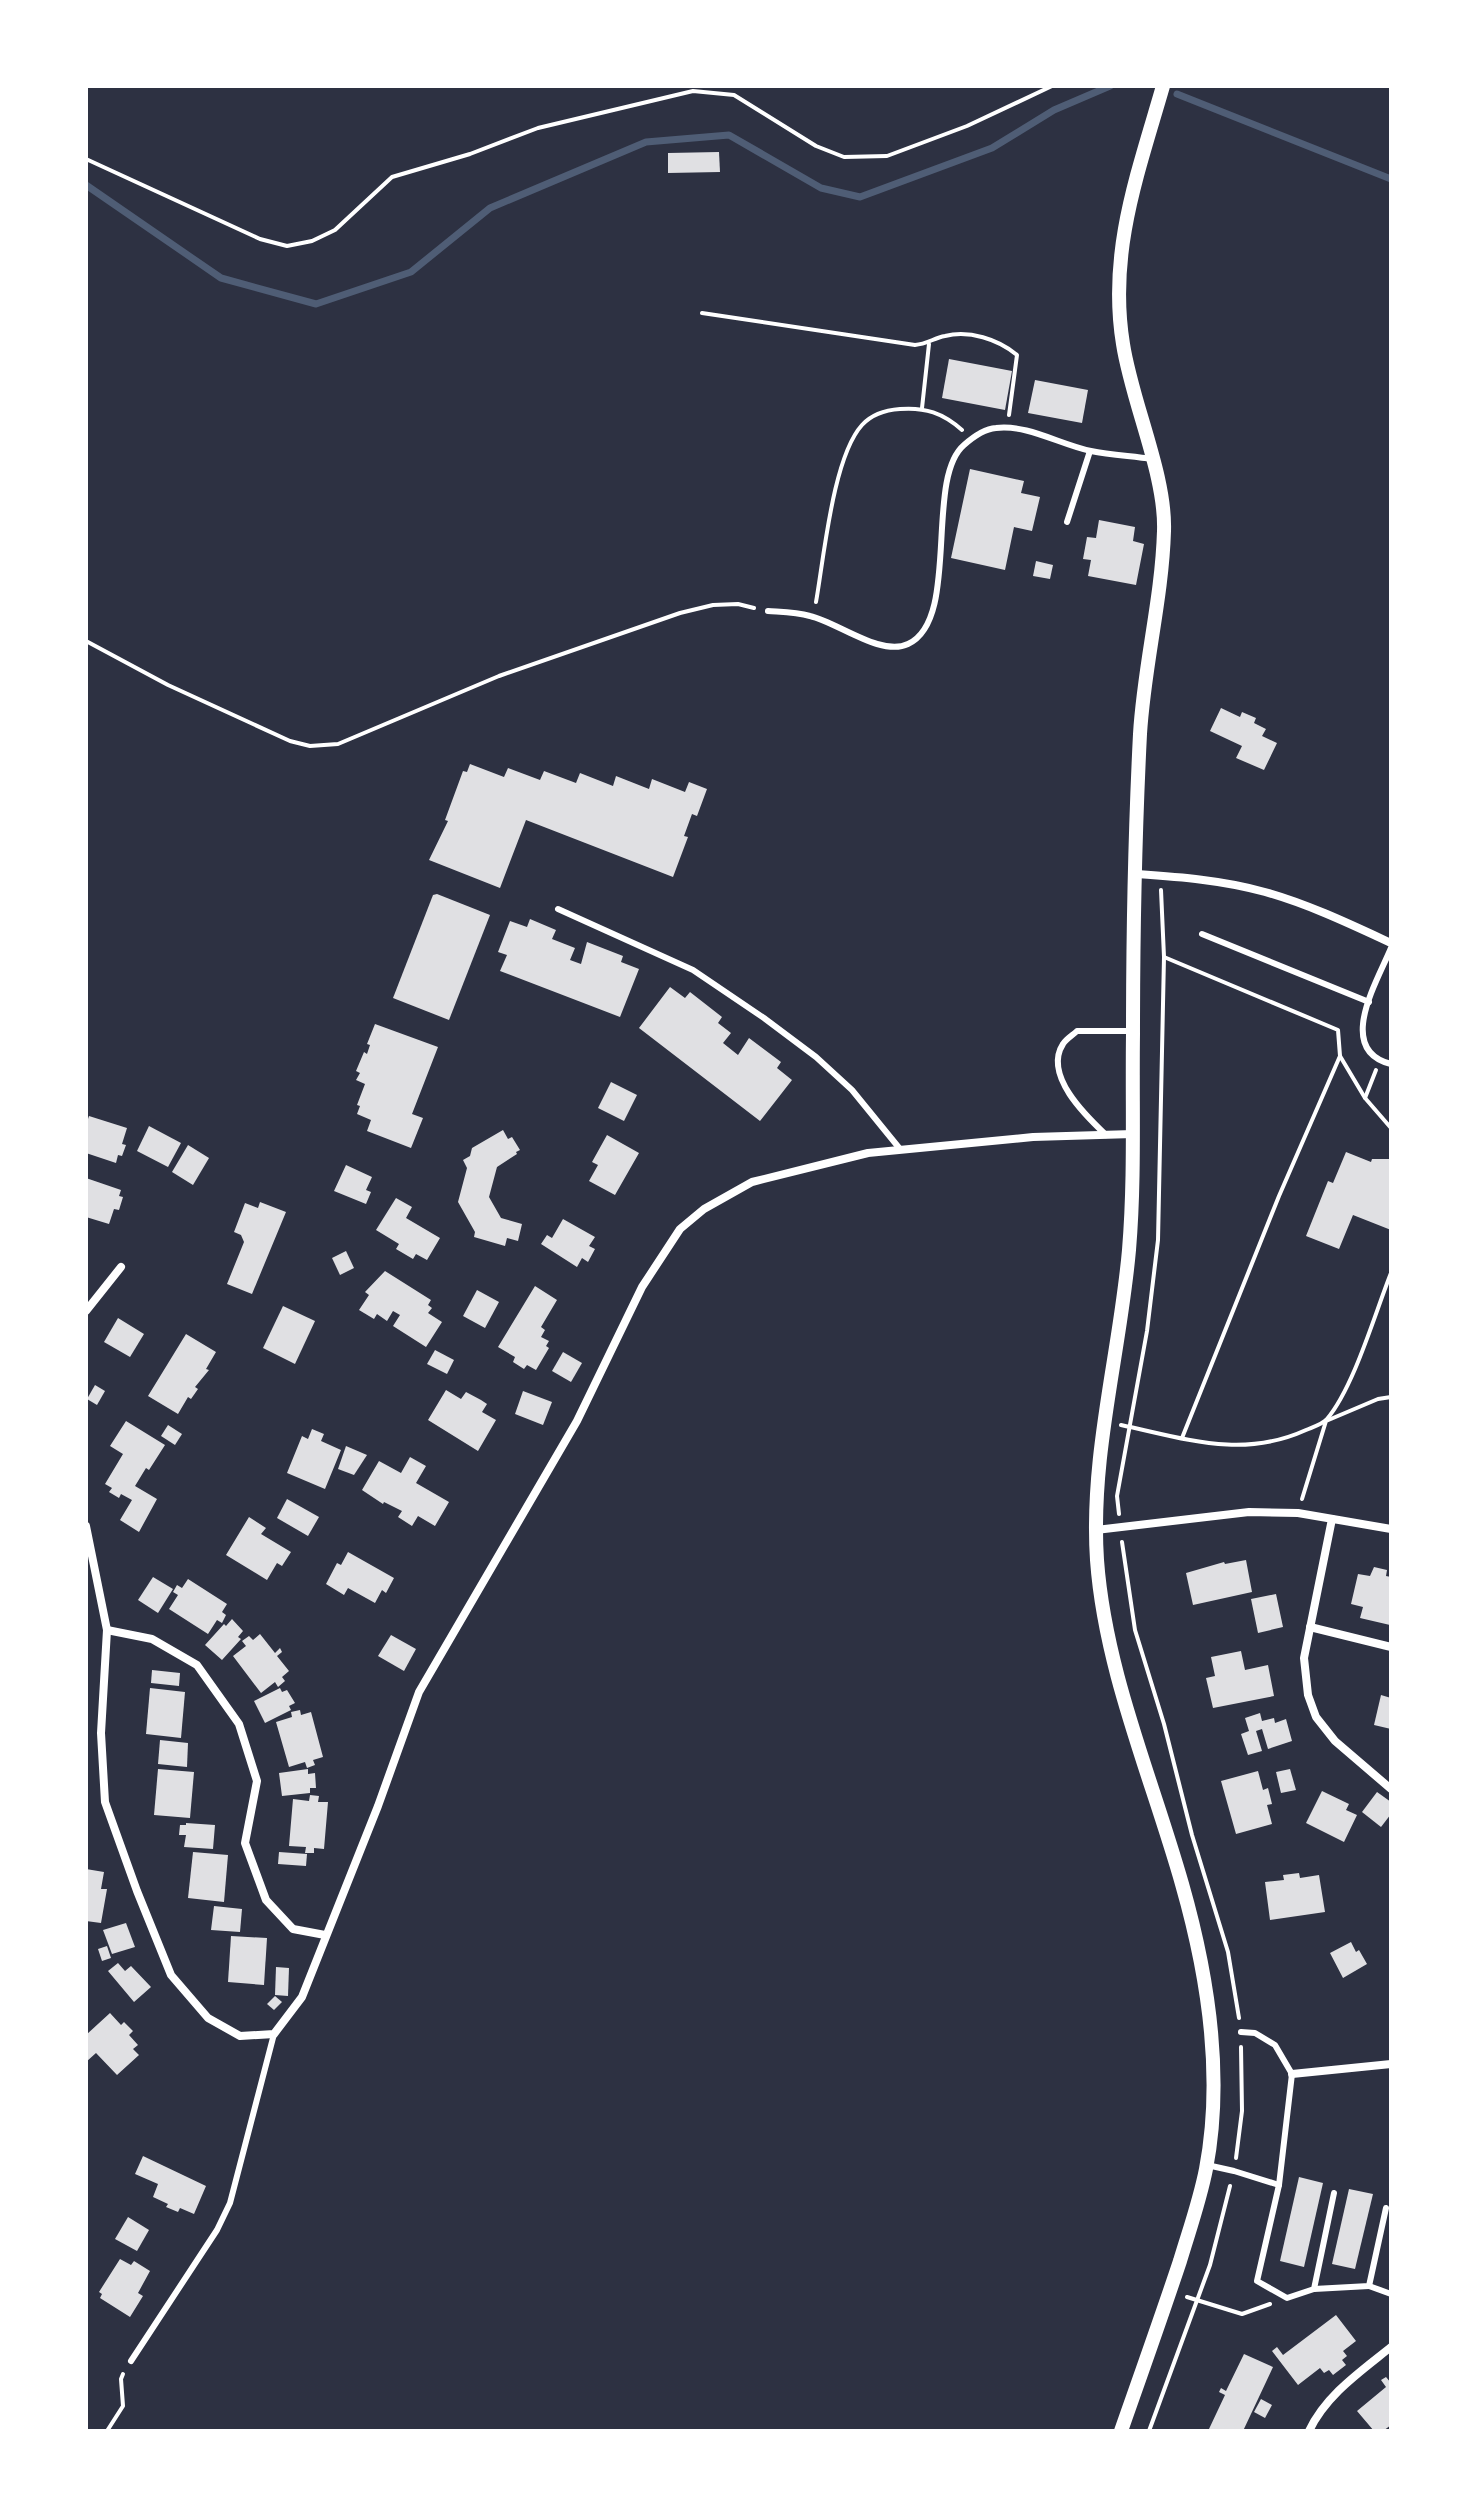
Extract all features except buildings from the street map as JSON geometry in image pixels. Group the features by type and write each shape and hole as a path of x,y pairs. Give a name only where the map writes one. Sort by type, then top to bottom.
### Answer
{"street":[{"path":"1121,2431 1170,2290 1207,2165 1214,2073 1201,1959 1183,1886 1120,1682 1097,1565 1096,1530 1097,1488 1128,1258 1140,728 1162,569 1165,521 1123,343 1120,266 1130,194 1163,86"},
{"path":"1136,874 1217,881 1264,892 1305,905 1391,946"},
{"path":"86,1526 107,1630 101,1733 105,1802 171,1975 208,2018 218,2024 240,2036 274,2034 302,1997 378,1806 419,1692 577,1421 642,1287 680,1229 704,1209 752,1182 868,1153 1033,1137 1133,1134"},
{"path":"86,1311 121,1267"},
{"path":"1096,1530 1249,1512 1298,1513 1391,1529"},
{"path":"1332,1519 1304,1658 1304,1674 1316,1717 1335,1741 1391,1789"},
{"path":"1310,1627 1391,1647"},
{"path":"107,1630 152,1639 197,1665 206,1677 239,1724 257,1781 245,1843 266,1900 293,1929 325,1935"},
{"path":"1292,2074 1391,2064"},
{"path":"1309,2431 1319,2410 1391,2347"}],"lane":[{"path":"768,611 813,616 885,646 907,645 919,636 936,602 949,466 961,447 996,427 1090,451 1152,459"},
{"path":"1067,522 1090,451"},
{"path":"558,909 693,970 764,1018 816,1057 852,1090 900,1149"},
{"path":"1202,934 1369,1002"},
{"path":"1391,946 1361,1031 1370,1055 1391,1064"},
{"path":"1106,1135 1066,1090 1058,1058 1063,1044 1077,1031 1133,1031"},
{"path":"1241,2032 1255,2033 1275,2045 1292,2074 1279,2185 1257,2281 1287,2298 1314,2289 1369,2286 1391,2294"},
{"path":"131,2361 217,2230 230,2203 274,2034"},
{"path":"1207,2165 1279,2185"},
{"path":"1314,2289 1334,2193"},
{"path":"1369,2286 1386,2208"}],"path":[{"path":"86,159 260,239 287,246 312,241 335,230 392,177 470,154 538,128 693,91 734,95 816,146 844,157 887,156 967,126 1052,86"},
{"path":"702,313 915,345 929,344 943,336 964,334 985,337 1008,347 1017,355 1007,428"},
{"path":"922,408 929,344"},
{"path":"813,616 841,466 851,441 864,423 885,410 922,408 948,418 972,439"},
{"path":"86,641 168,685 290,741 310,746 338,744 499,676 680,613 713,605 738,604 768,611"},
{"path":"1131,1427 1158,1240 1164,957 1160,876"},
{"path":"1164,957 1338,1030 1340,1056 1365,1098 1391,1128"},
{"path":"1182,1438 1279,1196 1340,1056"},
{"path":"1365,1098 1380,1061"},
{"path":"1298,1513 1326,1421 1351,1376 1391,1273"},
{"path":"1105,1422 1203,1443 1248,1446 1282,1441 1378,1399 1391,1397"},
{"path":"1170,2290 1242,2314 1287,2298"},
{"path":"107,2431 123,2406 121,2379 131,2361"}],"waterway":[{"path":"86,185 221,278 316,304 411,272 490,208 646,142 729,135 821,188 860,197 992,148 1054,110 1110,86"},
{"path":"1177,94 1391,179"}]}
